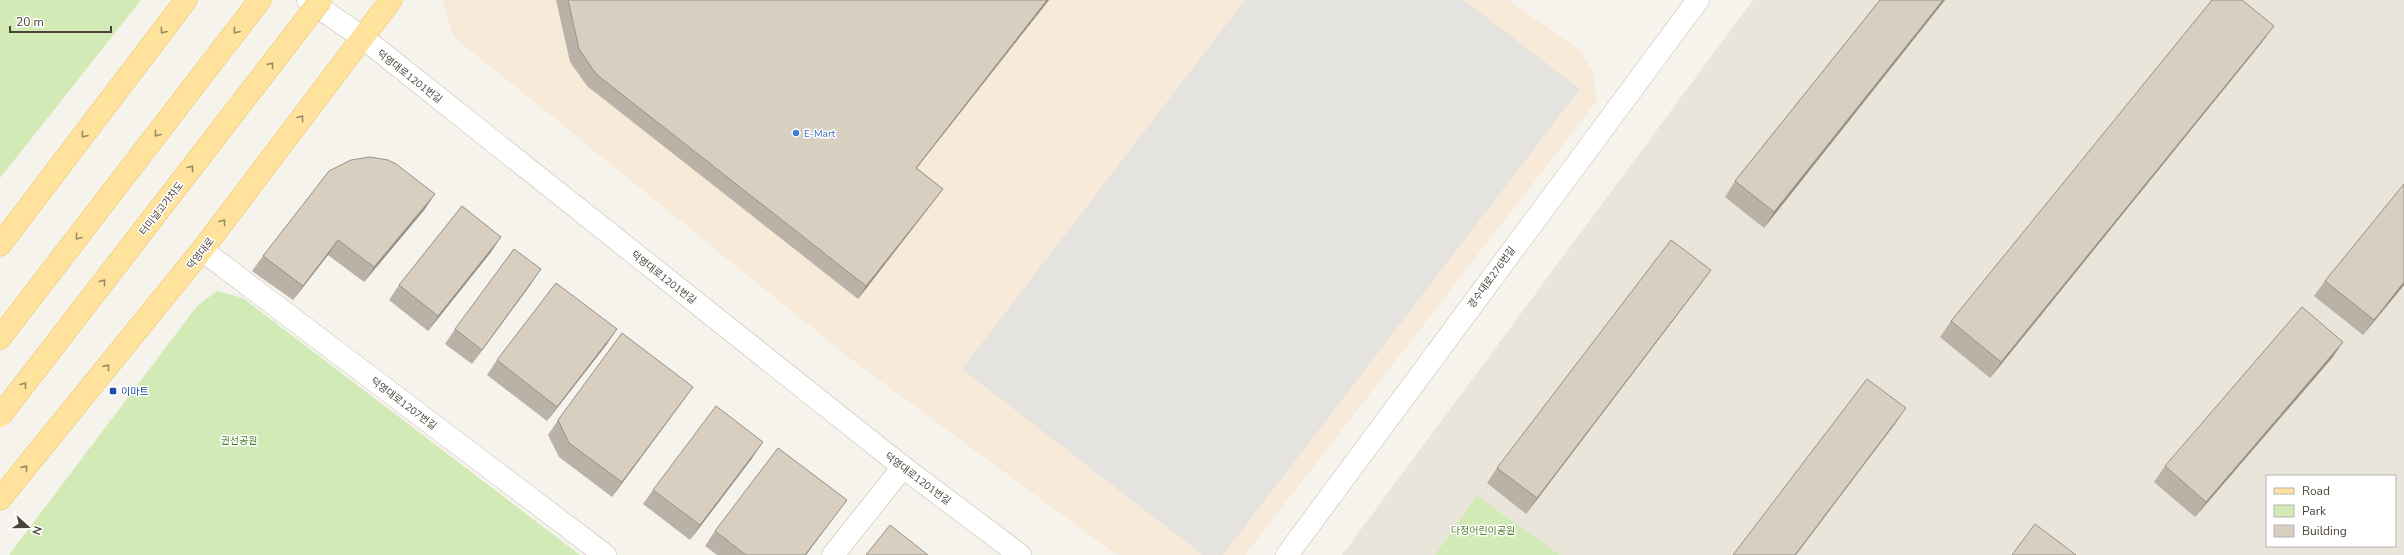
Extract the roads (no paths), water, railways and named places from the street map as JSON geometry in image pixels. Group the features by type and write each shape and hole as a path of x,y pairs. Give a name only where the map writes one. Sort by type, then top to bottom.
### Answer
{"main road":[{"path":"0,245 186,0"},
{"path":"0,338 260,0"},
{"name":"터미널고가차도","path":"0,416 321,0"},
{"name":"덕영대로","path":"0,498 202,250 391,0"}],"street":[{"name":"덕영대로1201번길","path":"308,0 362,37 903,467 1020,555"},
{"name":"경수대로276번길","path":"1287,555 1698,0"},
{"name":"덕영대로1207번길","path":"202,250 605,555"},
{"path":"833,555 903,467"}],"place":[{"name":"E-Mart","path":"796,133"},
{"name":"이마트","path":"113,391"}],"park label":[{"name":"권선공원","path":"239,440"},
{"name":"다정어린이공원","path":"1483,530"}]}
